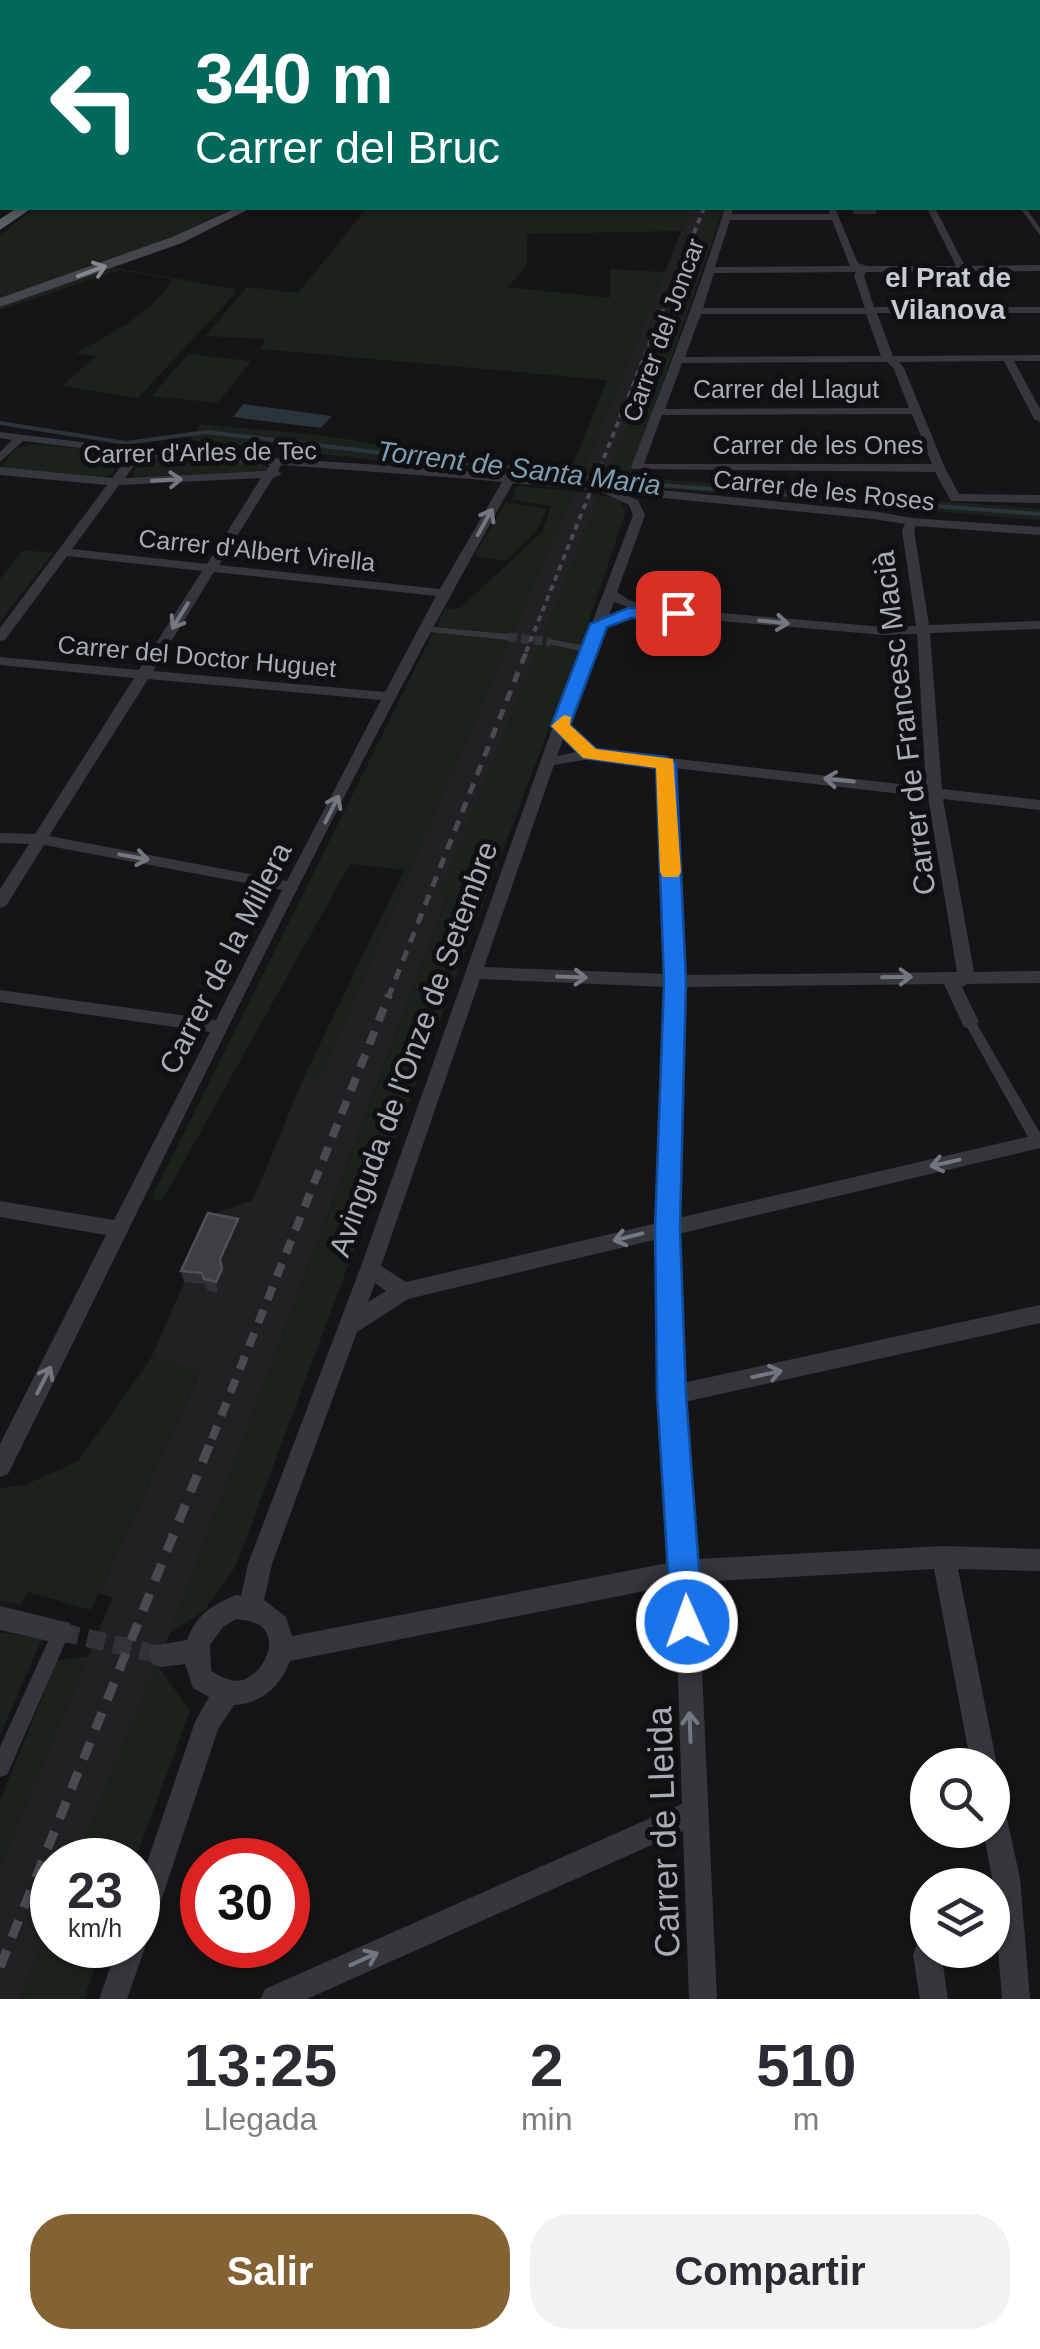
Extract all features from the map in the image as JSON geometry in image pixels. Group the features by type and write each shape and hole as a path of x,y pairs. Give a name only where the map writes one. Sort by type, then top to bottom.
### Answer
{"highway":[{"path":"0,226 22,210"}],"main road":[{"path":"0,303 178,240 241,210"}],"street":[{"path":"932,210 962,269"},
{"path":"1023,210 1040,233"},
{"path":"728,212 833,212 854,264 863,268"},
{"name":"Carrer del Joncar","path":"638,468 698,311 728,212"},
{"path":"863,268 858,276 887,358 899,368 939,468"},
{"path":"711,270 1040,268"},
{"path":"698,311 1040,310"},
{"path":"1007,358 1040,418"},
{"path":"680,360 1040,358"},
{"name":"Carrer del Llagut","path":"657,412 914,411"},
{"name":"Carrer d'Arles de Tec","path":"0,434 274,468 334,471 340,466 603,489"},
{"path":"0,459 20,438"},
{"path":"0,637 138,452"},
{"path":"0,902 274,468"},
{"name":"Carrer d'Arles de Tec","path":"0,471 114,482 274,468"},
{"name":"Carrer de les Ones","path":"638,468 939,468 955,498 1040,499"},
{"name":"Carrer de la Millera","path":"0,1467 292,886 509,479"},
{"path":"603,489 634,503 639,516 652,502 670,496"},
{"name":"Carrer de les Roses","path":"603,489 912,522 1040,530"},
{"name":"Avinguda de l'Onze de Setembre","path":"252,1606 260,1564 370,1269 560,726 639,516"},
{"name":"Carrer de Francesc Macià","path":"912,522 908,530 923,628 934,790 966,976 952,984 970,1022"},
{"name":"Carrer d'Albert Virella","path":"64,552 445,593"},
{"path":"611,594 624,604 650,612"},
{"path":"599,624 628,613 650,612 836,629 1040,625"},
{"path":"432,630 508,637"},
{"path":"550,642 581,648"},
{"name":"Carrer del Doctor Huguet","path":"0,661 390,697"},
{"path":"560,726 590,754"},
{"path":"548,762 590,754 1040,804"},
{"name":"Carrer de Lleida","path":"666,763 675,981 668,1228 672,1394 686,1571 703,1999"},
{"path":"0,838 38,840 292,886"},
{"path":"474,973 675,981 1040,978"},
{"path":"0,996 220,1027"},
{"path":"347,1327 403,1291 1039,1141 970,1022"},
{"path":"0,1208 121,1229"},
{"path":"370,1269 403,1291"},
{"path":"672,1394 1040,1314"},
{"path":"282,1650 686,1571 944,1558 1040,1560"},
{"path":"944,1558 981,1748"},
{"path":"252,1606 276,1621 282,1650 276,1668 263,1683 245,1692 226,1694 202,1679 195,1651 208,1622 221,1612 252,1606"},
{"path":"0,1618 61,1632 0,1768"},
{"path":"161,1655 195,1651"},
{"path":"160,1863 208,1722 226,1694"},
{"path":"274,1999 693,1813"},
{"path":"113,1999 124,1968"},
{"path":"929,1968 934,1999"},
{"path":"1008,1968 1016,1999"}],"shaded area":[{"path":"32,210 230,210 169,238 0,299 0,235"},
{"path":"365,210 690,210 682,231 527,234 527,266 507,287 610,298 610,269 665,272 582,472 607,475 711,210 723,210 630,477 1040,509 1040,520 573,481 189,440 201,424 332,437 570,471 607,380 260,349 266,339 205,336 247,287 298,293"},
{"path":"690,210 711,210 608,475 582,473"},
{"path":"111,267 235,289 233,296 138,398 62,386 96,356 75,353 144,311 172,279 119,270 0,310"},
{"path":"188,354 251,361 218,403 152,396"},
{"path":"243,404 332,416 321,428 233,417"},
{"path":"34,444 113,452 122,459 112,474 99,479 0,468 16,449"},
{"path":"145,455 264,463 268,469 133,477 136,461"},
{"path":"516,486 574,491 319,1080 304,1077 404,870 350,864 162,1201 151,1199 445,609 459,609 542,532 551,506 512,500"},
{"path":"574,491 600,495 440,894 448,896 170,1633 85,1838 30,1838 32,1968 20,1999 0,1999 0,1866 113,1597 99,1593 200,1371 151,1358 214,1214 253,1200 304,1077 319,1080"},
{"path":"600,495 619,500 626,511 588,623 236,1566 204,1611 170,1633 448,897 439,894"},
{"path":"506,502 547,509 536,532 505,561 474,556"},
{"path":"23,550 53,553 0,622 0,579"},
{"path":"151,1358 200,1370 91,1610 28,1592 20,1605 0,1601 0,1488 27,1484 78,1461"},
{"path":"0,1632 42,1639 0,1735"},
{"path":"88,1656 0,1866 0,1800 57,1661"},
{"path":"156,1663 190,1711 143,1838 85,1838"},
{"path":"32,1968 95,1968 84,1999 20,1999"}],"building":[{"path":"208,1213 238,1219 220,1259 222,1269 216,1282 204,1279 202,1273 181,1271"}],"waterway":[{"name":"Torrent de Santa Maria","path":"0,423 126,443 207,432 633,483 1040,514"}],"tunnel":[{"path":"508,637 550,642"},
{"path":"61,1632 161,1655"}],"railway":[{"path":"526,652 703,210"},
{"path":"388,998 527,650"},
{"path":"212,1439 389,995"},
{"path":"0,1967 213,1436"}],"slow traffic":[{"path":"564,721 560,726 590,754 666,763 671,872"}],"district":[{"name":"el Prat de Vilanova","path":"948,293"}],"route":[{"path":"678,613 628,613 599,624 560,726 590,754 666,763 675,981 668,1228 672,1394 687,1622"}]}
